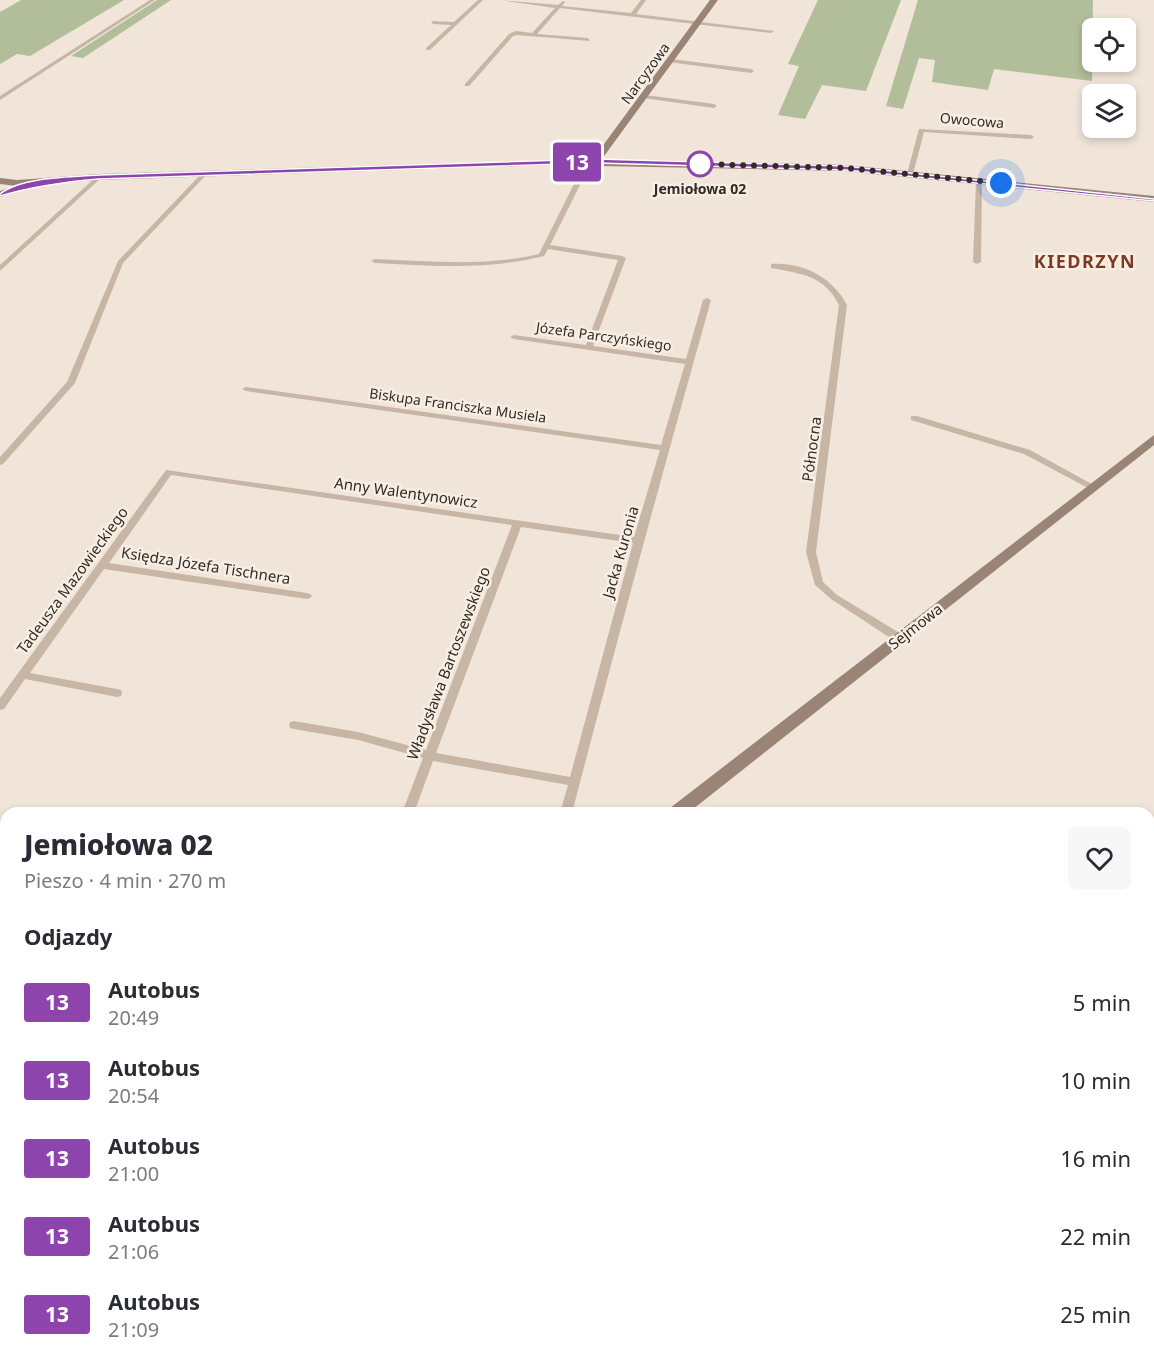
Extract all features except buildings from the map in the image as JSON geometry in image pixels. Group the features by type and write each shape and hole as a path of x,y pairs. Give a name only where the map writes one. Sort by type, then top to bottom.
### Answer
{"main road":[{"name":"Narcyzowa","path":"597,161 714,0"},
{"path":"4,187 99,177 597,161 845,168 1154,199"},
{"name":"Sejmowa","path":"684,807 1154,439"}],"street":[{"path":"0,98 153,0"},
{"path":"428,49 481,0"},
{"path":"501,0 771,31"},
{"path":"536,33 565,0"},
{"path":"633,15 644,0"},
{"path":"433,22 454,24"},
{"path":"467,85 511,35 523,32 588,39"},
{"path":"671,61 751,71"},
{"path":"645,97 714,106"},
{"name":"Owocowa","path":"910,174 921,130 1031,136"},
{"path":"375,261 507,264 542,255 579,180 597,161"},
{"path":"0,462 70,383 122,260 204,174"},
{"path":"0,269 99,177"},
{"path":"977,262 979,181"},
{"path":"547,247 622,258 589,347"},
{"name":"Północna","path":"774,266 806,271 826,281 835,289 843,304 811,552 818,583 834,597 899,638"},
{"name":"Jacka Kuronia","path":"568,807 638,541 707,300"},
{"name":"Józefa Parczyńskiego","path":"514,337 690,362"},
{"name":"Biskupa Franciszka Musiela","path":"246,389 666,448"},
{"path":"914,418 1027,452 1093,487"},
{"name":"Anny Walentynowicz","path":"170,472 638,541"},
{"name":"Tadeusza Mazowieckiego","path":"0,706 170,472"},
{"name":"Władysława Bartoszewskiego","path":"410,807 517,524"},
{"name":"Księdza Józefa Tischnera","path":"102,565 307,596"},
{"path":"22,675 117,693"},
{"path":"294,725 358,736 430,756 574,782"}],"green space":[{"path":"21,0 124,0 30,56 17,54 0,64 0,12"},
{"path":"157,0 171,0 83,58 71,56"},
{"path":"818,0 901,0 866,91 822,85 805,119 778,115 799,66 788,64"},
{"path":"918,0 1093,0 1093,18 1082,18 1082,72 1092,72 1092,81 994,69 988,90 932,82 935,60 919,58 903,109 886,106"}],"bus line":[{"name":"13","path":"0,194 21,186 63,179 99,177 597,161 845,168 1154,199"}],"place":[{"name":"Jemiołowa 02","path":"700,164"}],"district":[{"name":"KIEDRZYN","path":"1085,261"}],"route":[{"path":"700,164 845,168 1001,183"}]}
